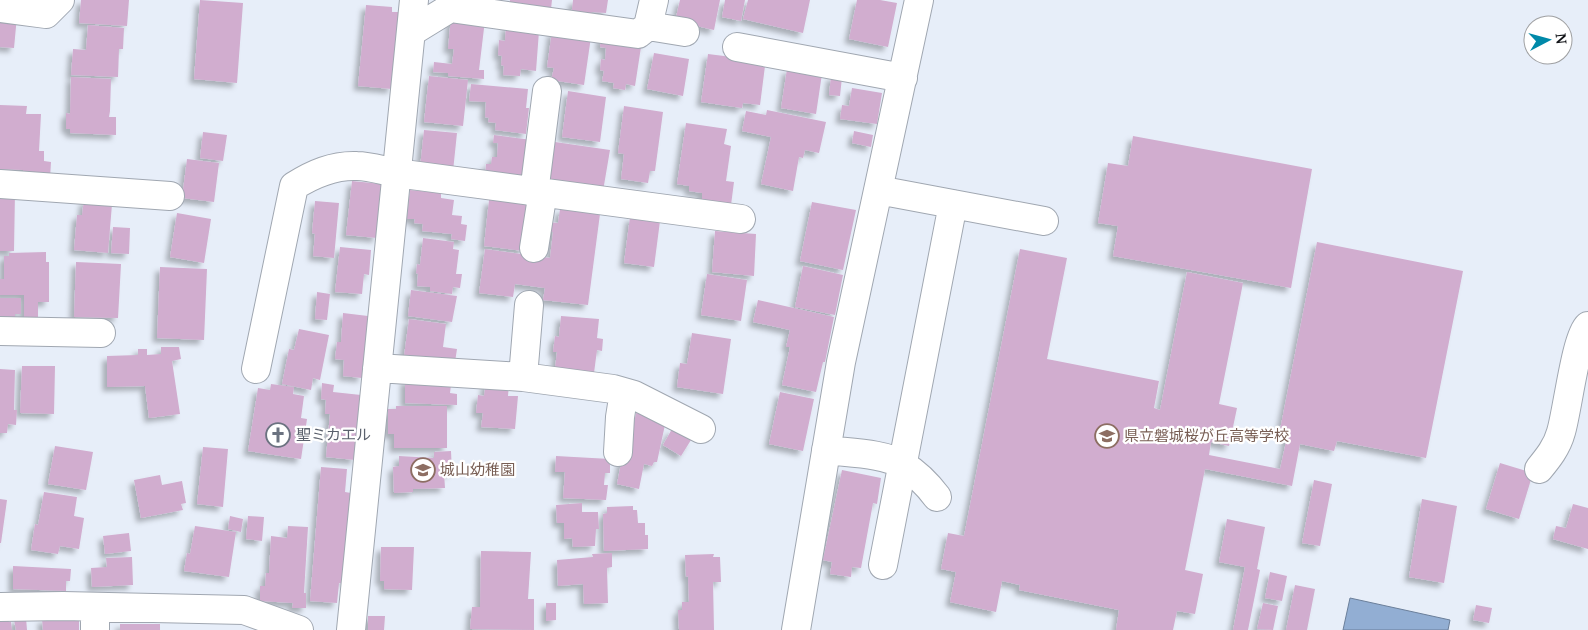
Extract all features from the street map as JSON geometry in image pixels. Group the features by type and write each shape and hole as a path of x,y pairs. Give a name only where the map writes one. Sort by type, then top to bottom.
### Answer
{"street":[{"path":"0,8 46,14 60,0"},
{"path":"351,630 414,0"},
{"path":"411,32 450,8 638,34 648,26 654,0"},
{"path":"796,630 841,362 919,0"},
{"path":"648,26 685,32"},
{"path":"737,47 903,78"},
{"path":"534,248 541,204 535,185 547,91"},
{"path":"256,369 294,186 311,176 329,169 357,166 396,173 741,219"},
{"path":"0,184 170,196"},
{"path":"878,190 1044,221"},
{"path":"883,565 953,204"},
{"path":"522,377 529,305"},
{"path":"1539,469 1556,446 1562,432 1578,353 1585,329 1588,326"},
{"path":"0,331 101,333"},
{"path":"1578,353 1588,383"},
{"path":"377,368 522,377 624,392 657,406 701,429"},
{"path":"618,452 624,392"},
{"path":"826,450 881,457 902,464 928,485 938,497"},
{"path":"0,607 95,619 244,620 300,630"}],"water":[{"path":"1350,598 1450,620 1448,630 1343,630"}],"building":[{"path":"81,0 129,0 127,26 79,23"},
{"path":"200,0 243,3 237,83 194,79"},
{"path":"510,0 552,0 551,9 509,5"},
{"path":"573,0 608,0 606,13 592,12 591,20 571,18"},
{"path":"680,0 720,0 714,30 692,25 693,21 676,17"},
{"path":"725,0 745,0 741,21 722,17"},
{"path":"748,0 810,0 803,33 743,19"},
{"path":"857,0 880,0 897,3 888,47 849,39"},
{"path":"366,5 392,7 392,12 399,12 392,89 358,86"},
{"path":"0,14 17,16 14,48 0,47"},
{"path":"451,17 485,20 479,70 484,70 484,79 448,76 448,73 433,72 434,62 452,64 454,49 448,49"},
{"path":"88,25 124,28 123,49 119,49 118,77 71,75 73,49 86,50"},
{"path":"506,25 539,31 536,71 521,69 520,76 503,75 502,56 498,55 499,40 505,41"},
{"path":"552,31 591,37 584,85 551,80 554,68 547,67"},
{"path":"601,36 644,42 643,48 641,47 635,86 626,84 625,90 613,88 614,83 602,81 604,71 600,70 601,59 605,60 606,48 600,47"},
{"path":"654,53 689,59 683,96 647,89"},
{"path":"708,54 740,58 739,62 765,66 760,105 743,103 742,108 701,102"},
{"path":"787,69 822,74 816,114 781,108"},
{"path":"429,76 468,80 463,126 424,122"},
{"path":"831,76 842,77 840,96 829,95"},
{"path":"71,77 111,79 109,117 116,117 116,135 70,133 70,129 66,129 66,113 70,114"},
{"path":"471,84 528,89 526,108 529,108 526,134 495,130 496,123 488,122 489,118 485,117 486,102 469,101"},
{"path":"852,88 882,93 877,124 840,119 842,105 849,106"},
{"path":"568,91 606,97 600,142 562,137"},
{"path":"0,105 27,106 26,114 41,114 39,151 44,151 44,161 51,162 50,178 23,176 23,170 0,169"},
{"path":"624,106 663,112 655,171 650,171 648,183 621,179 624,154 618,153"},
{"path":"767,110 826,122 819,153 805,150 803,158 799,157 793,191 761,184 771,137 742,131 746,111 766,115"},
{"path":"686,123 727,129 724,144 731,146 726,181 734,182 731,205 702,199 702,193 689,191 689,186 677,184"},
{"path":"424,130 457,133 453,171 420,168"},
{"path":"854,131 873,135 871,147 852,143"},
{"path":"203,132 227,135 223,161 200,158"},
{"path":"494,135 532,140 527,183 485,178 486,164 491,164 492,157 497,157 498,143 493,143"},
{"path":"1133,136 1312,169 1291,288 1113,256 1118,226 1098,223 1108,163 1128,166"},
{"path":"555,142 610,150 603,191 549,183"},
{"path":"187,159 219,163 214,202 182,198"},
{"path":"352,181 382,184 377,238 346,235"},
{"path":"410,190 441,193 441,198 454,200 452,215 462,216 461,224 467,225 465,241 451,239 452,234 422,231 423,224 414,223 415,219 407,219"},
{"path":"0,191 15,191 14,251 0,251"},
{"path":"84,200 112,204 108,253 74,250 77,215 82,215"},
{"path":"489,200 529,204 524,251 484,246"},
{"path":"315,201 339,203 334,258 313,256 315,234 312,233"},
{"path":"812,202 856,210 843,270 800,261"},
{"path":"560,209 600,214 588,305 543,300 545,288 515,284 513,297 479,293 485,249 550,258 553,232 545,231 546,222 558,223"},
{"path":"177,213 211,219 204,263 170,257"},
{"path":"630,217 660,221 654,267 624,263"},
{"path":"113,227 130,228 129,254 111,253"},
{"path":"715,231 756,234 754,276 712,272"},
{"path":"423,238 454,242 453,249 459,250 456,274 462,274 460,288 453,287 452,294 430,291 430,287 417,286 417,264 420,265"},
{"name":"県立磐城桜が丘高等学校","path":"1317,242 1463,271 1426,458 1337,441 1334,451 1300,444 1292,486 1205,469 1185,570 1203,574 1195,614 1177,611 1173,630 1116,630 1119,610 1019,590 1020,585 1002,581 996,612 950,602 956,572 941,569 948,533 964,536 1020,249 1067,258 1047,359 1159,381 1154,408 1160,410 1187,272 1243,283 1219,404 1237,408 1229,446 1211,442 1209,455 1280,469 1286,442 1286,431 1280,430"},
{"path":"340,247 371,250 369,275 364,274 362,294 335,292"},
{"path":"46,252 46,262 49,262 49,302 38,302 38,323 24,323 24,295 0,295 0,279 4,279 4,256 9,256 9,253"},
{"path":"76,262 121,264 118,318 74,317"},
{"path":"803,266 843,275 835,315 795,307"},
{"path":"160,267 207,269 204,340 157,338"},
{"path":"707,274 747,280 741,321 701,315"},
{"path":"411,290 457,296 452,322 408,316"},
{"path":"317,292 330,294 327,320 315,319"},
{"path":"0,298 21,298 21,314 15,314 15,321 0,322"},
{"path":"758,300 834,317 825,362 823,362 816,392 782,385 790,347 786,347 790,330 753,322"},
{"path":"343,313 368,316 362,378 343,376 344,360 335,359 337,342 341,342"},
{"path":"561,316 599,319 597,338 603,339 602,351 597,350 594,373 569,374 570,369 555,368 557,352 553,352 555,336 559,337"},
{"path":"409,319 446,324 443,347 457,349 455,362 404,356"},
{"path":"299,329 329,335 320,380 313,378 311,390 282,384 289,349 294,350"},
{"path":"692,333 731,339 723,394 677,387 680,363 687,364"},
{"path":"161,347 179,347 181,359 172,361 180,414 149,418 145,386 107,387 107,356 138,355 138,349 147,349 147,355 161,354"},
{"path":"22,366 55,366 54,414 20,413"},
{"path":"0,369 15,370 14,410 17,410 16,425 8,424 7,433 0,433"},
{"path":"405,379 451,385 450,393 457,394 457,405 405,403"},
{"path":"486,382 509,383 508,396 518,396 515,429 481,427 483,413 476,413 478,395 484,396"},
{"path":"322,383 334,385 333,392 361,395 355,460 326,457 330,414 325,414 326,400 321,399"},
{"name":"聖ミカエル","path":"271,384 294,387 293,394 304,396 301,418 307,419 301,459 248,451 258,388 270,390"},
{"path":"780,392 814,399 803,451 769,444"},
{"path":"396,406 447,406 447,448 394,448 394,434 388,434 388,409 396,409"},
{"path":"636,413 666,420 657,462 654,462 652,466 644,464 639,489 617,484 622,458 627,459"},
{"path":"672,429 691,440 681,456 663,445"},
{"path":"55,446 93,452 86,490 48,484"},
{"path":"203,447 228,449 223,507 197,504"},
{"name":"城山幼稚園","path":"451,451 452,473 444,473 445,488 413,489 413,492 394,493 393,467 399,466 399,456 434,458 434,452"},
{"path":"556,456 610,459 610,473 605,473 604,485 608,485 606,500 563,498 565,472 555,472"},
{"path":"1500,463 1533,473 1519,519 1486,509"},
{"path":"321,467 347,469 345,492 351,493 343,584 339,583 337,603 310,601"},
{"path":"842,470 881,478 877,504 873,503 861,568 852,567 851,577 830,574 832,562 823,560"},
{"path":"160,475 162,485 182,481 186,503 181,504 183,510 141,518 134,480"},
{"path":"1314,480 1332,484 1320,546 1302,543"},
{"path":"44,492 77,497 74,516 84,518 79,549 60,546 58,554 31,550 35,524 38,525"},
{"path":"0,499 7,500 1,543 0,543"},
{"path":"1422,499 1457,506 1444,583 1409,577"},
{"path":"582,503 582,512 598,512 599,529 596,529 595,546 573,547 572,538 564,539 564,523 557,523 556,505"},
{"path":"1573,504 1588,508 1588,549 1553,539 1556,526 1566,528"},
{"path":"633,506 633,510 637,510 638,523 645,523 645,535 648,535 648,549 604,551 603,514 607,513 607,507"},
{"path":"230,516 243,519 241,532 228,529"},
{"path":"248,516 264,517 262,541 246,539"},
{"path":"1227,519 1265,527 1257,569 1260,570 1248,630 1233,630 1245,567 1219,562"},
{"path":"195,526 236,532 229,577 184,571 187,553 190,554"},
{"path":"288,526 308,527 304,593 306,593 306,608 292,608 293,603 260,601 260,586 265,586 266,573 269,573 271,536 287,538"},
{"path":"129,533 131,551 105,554 103,536"},
{"path":"381,547 414,547 412,590 384,589 384,581 380,581"},
{"path":"481,551 531,552 528,599 534,599 534,630 470,629 472,607 480,607"},
{"path":"612,553 612,567 607,568 608,603 584,604 583,584 558,586 557,560 593,557 592,554"},
{"path":"714,554 713,557 720,557 721,582 713,582 714,630 679,630 678,610 682,610 682,602 689,602 685,555"},
{"path":"132,557 133,585 92,587 91,568 107,567 106,558"},
{"path":"13,566 71,569 70,581 66,581 66,591 13,589"},
{"path":"1270,572 1287,576 1282,601 1265,598"},
{"path":"1295,585 1315,589 1307,630 1286,630"},
{"path":"546,603 556,603 556,620 546,621"},
{"path":"1263,603 1278,606 1273,630 1257,629"},
{"path":"1476,605 1492,608 1489,623 1473,620"},
{"path":"368,616 385,616 384,630 368,630"},
{"path":"8,617 12,630 0,630 0,618"},
{"path":"26,618 27,630 16,630 14,620"},
{"path":"42,619 79,619 79,630 43,630"},
{"path":"120,624 160,624 160,630 120,630"}],"place":[{"name":"聖ミカエル","path":"278,435"},
{"name":"県立磐城桜が丘高等学校","path":"1107,436"},
{"name":"城山幼稚園","path":"423,470"}]}
